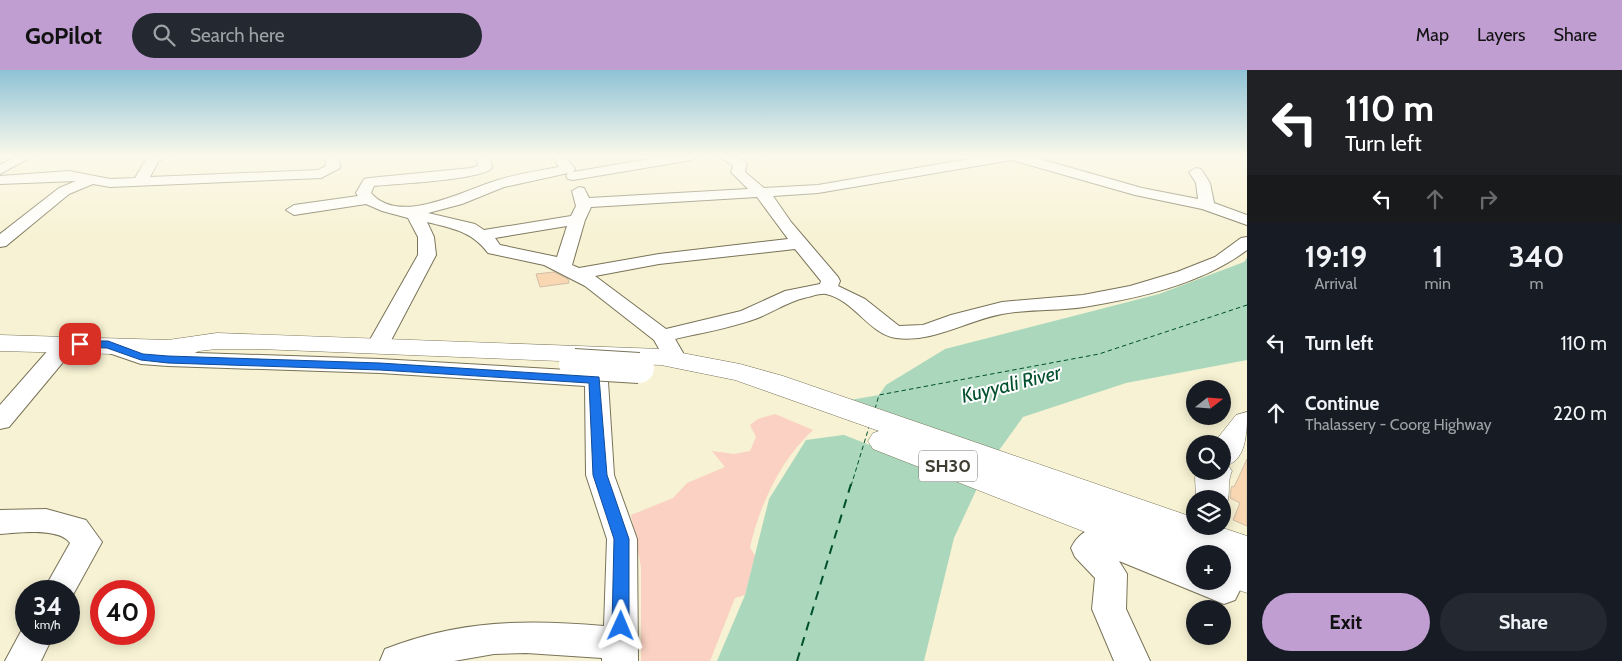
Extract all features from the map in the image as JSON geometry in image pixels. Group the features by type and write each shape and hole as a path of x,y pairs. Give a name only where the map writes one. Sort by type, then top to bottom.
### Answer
{"main road":[{"name":"SH30","path":"170,347 217,341 378,345 588,365 669,347 1004,464 1186,549"},
{"name":"SH30","path":"0,343 395,354 639,368 693,374 728,382 1100,524 1186,552"},
{"path":"1231,443 1247,422"}],"street":[{"path":"0,242 64,191 82,184"},
{"path":"368,184 363,193 368,199 387,208 469,228 482,235 494,249 509,254 533,256 571,270 592,282 669,347 792,295 828,288 858,303 893,331 908,334 926,331 958,319 1002,308 1051,302 1083,302 1133,291 1184,276 1221,261 1247,242"},
{"path":"413,214 457,201 505,184"},
{"path":"571,270 577,220 585,203 574,184"},
{"path":"751,184 762,192 831,281 828,288"},
{"path":"585,203 818,189 850,184"},
{"path":"1107,184 1206,205 1247,220"},
{"path":"1204,184 1206,191 1206,205"},
{"path":"294,210 368,199"},
{"path":"378,345 427,255 426,237 413,214"},
{"path":"482,235 577,220"},
{"path":"571,270 800,242"},
{"path":"0,421 66,344"},
{"path":"108,345 141,357 168,359 380,366 588,365 600,475 622,539 620,652 530,636 493,638 443,647 398,661"},
{"path":"0,522 46,521 76,528 87,542 66,580"},
{"path":"1132,661 1109,609 1111,574 1086,548 1096,539 1186,556"},
{"path":"23,661 31,645"}],"shaded area":[{"path":"775,414 813,430 801,442 781,469 766,499 759,515 750,547 755,556 745,595 735,598 710,661 641,661 641,567 631,515 673,498 687,483 725,467 712,451 734,454 750,451 756,437 750,425 758,419"}],"water":[{"name":"Kuyyali River","path":"1247,258 1247,360 1126,383 1023,417 987,467 954,538 924,661 717,661 745,595 769,499 806,440 843,435 850,400 879,395 886,385 945,349 1159,294 1244,262"}],"pier":[{"path":"844,415 989,469 980,488 839,433"}],"building":[{"path":"554,272 568,279 569,283 540,287 536,274"},
{"path":"1247,459 1247,526 1233,520 1240,503 1231,498 1231,489 1232,486 1234,487"}],"ferry route":[{"path":"875,409 879,395 1099,354 1247,305"},
{"path":"851,486 869,427"},
{"path":"797,661 851,484"}],"route":[{"path":"80,344 108,345 141,357 168,359 380,366 595,379 600,475 622,539 621,626"}]}
